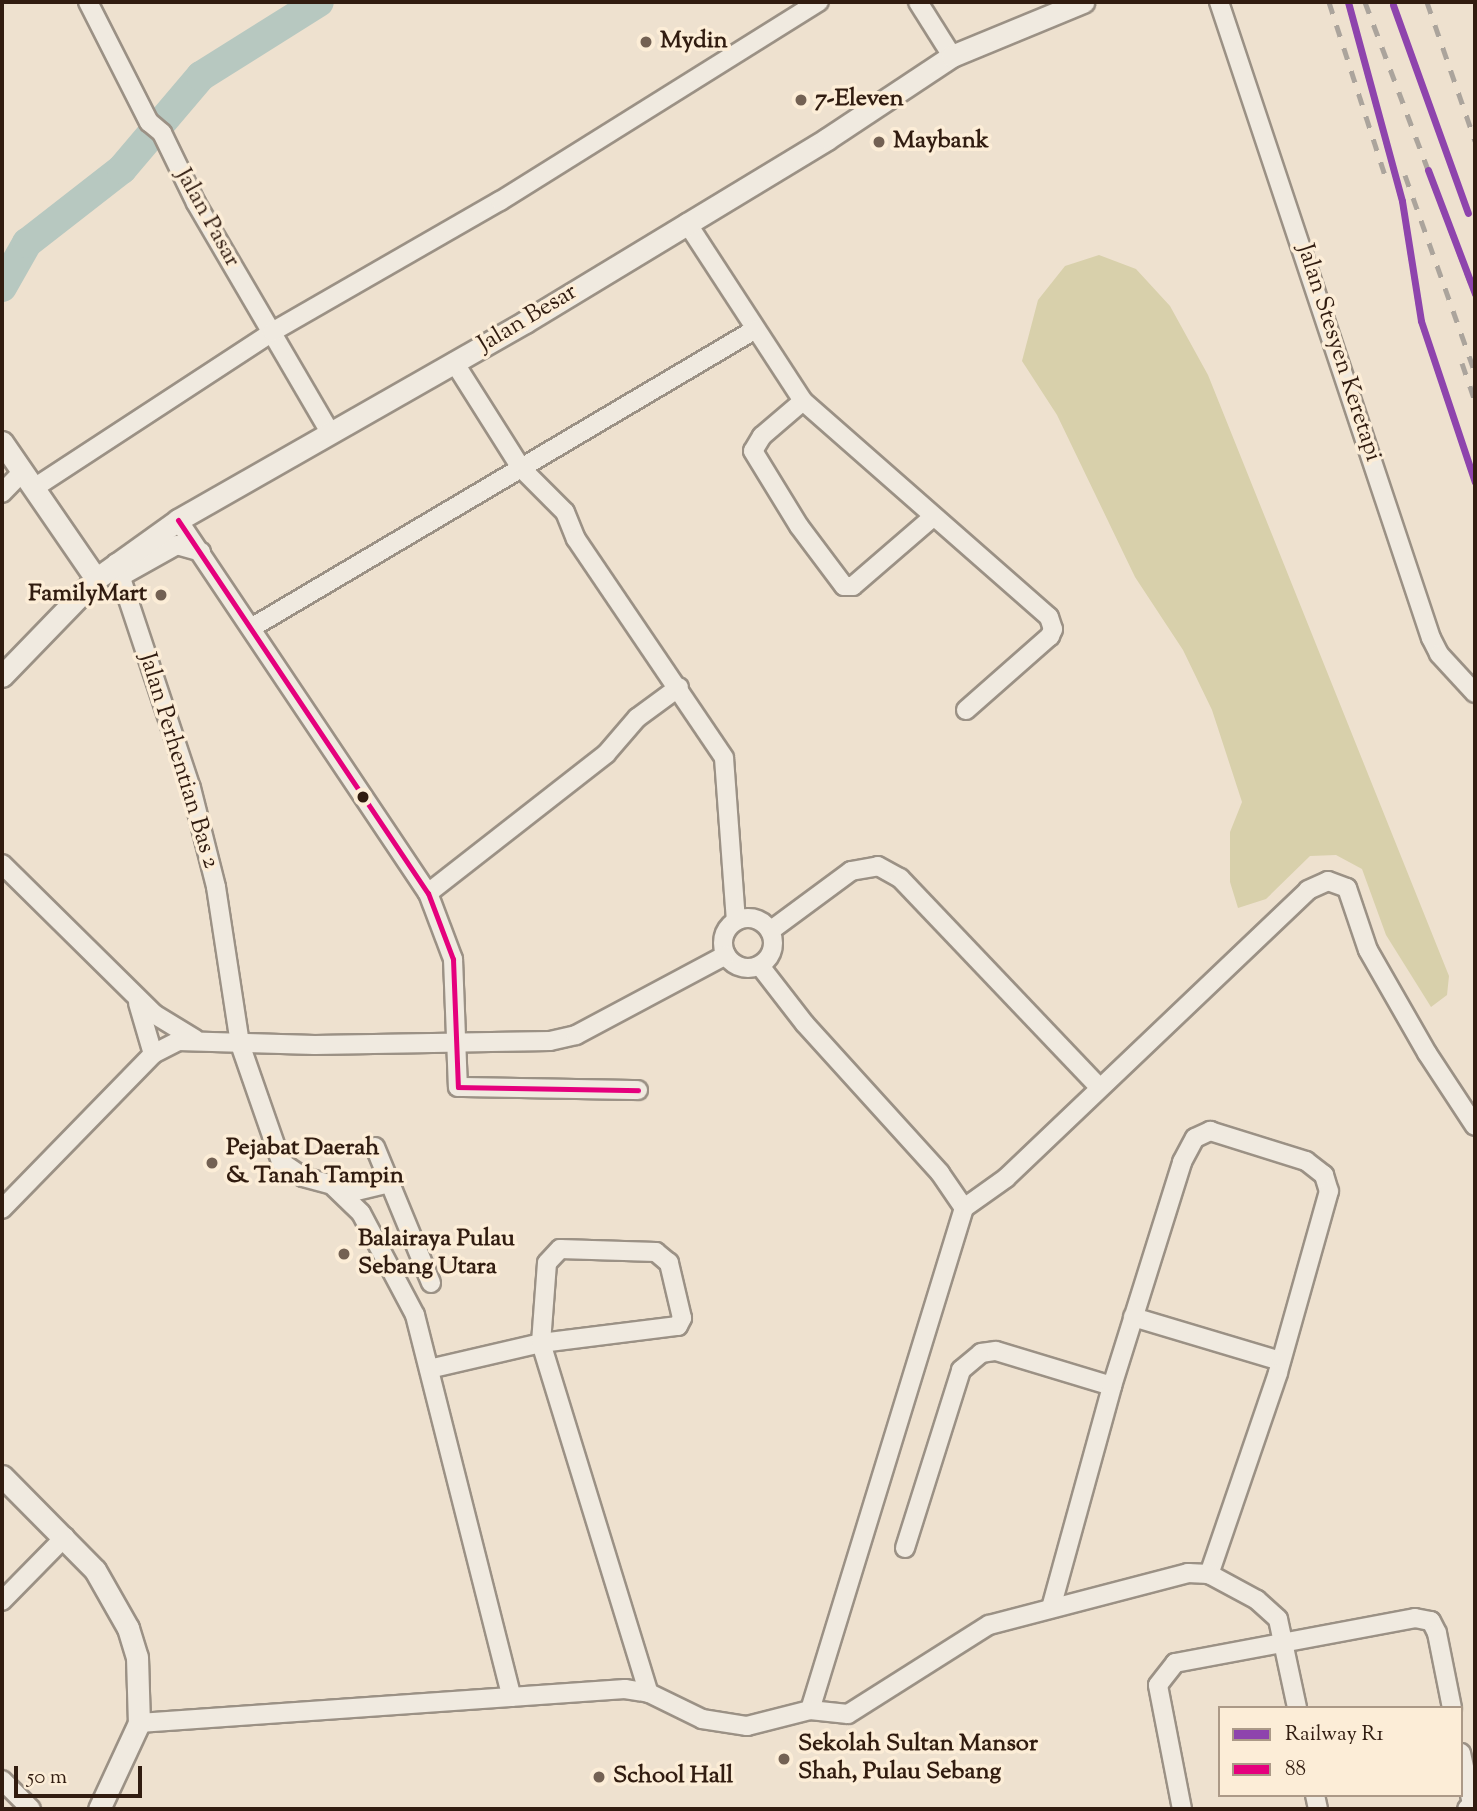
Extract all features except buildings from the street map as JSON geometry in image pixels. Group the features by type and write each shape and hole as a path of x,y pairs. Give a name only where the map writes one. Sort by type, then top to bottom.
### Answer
{"street":[{"name":"Jalan Pasar","path":"88,2 330,432"},
{"path":"2,493 28,480 272,332 500,201 819,2"},
{"path":"918,2 952,56"},
{"name":"Jalan Stesyen Keretapi","path":"1219,2 1431,638 1439,654 1475,693"},
{"name":"Jalan Besar","path":"2,676 96,579 118,570 178,520 454,362 687,223 952,56 1076,3"},
{"path":"687,223 754,330 803,401 1049,617 1053,629 1000,684 966,709"},
{"path":"251,628 754,330"},
{"path":"454,362 521,468 565,512 576,539 679,687 724,758 736,921"},
{"path":"803,401 762,436 753,451 799,526 844,586 853,586 933,517"},
{"path":"2,442 96,579"},
{"path":"178,520 428,893 453,959 458,1087 638,1090"},
{"path":"118,570 177,545 201,552"},
{"name":"Jalan Perhentian Bas 2","path":"118,570 191,788 216,887 240,1044 281,1161 303,1177 344,1194"},
{"path":"428,893 606,754 637,718 679,687"},
{"path":"2,864 164,1023 197,1040"},
{"path":"770,931 852,870 878,866 900,878 1098,1086"},
{"path":"810,1710 964,1208 1006,1178 1098,1086 1308,890 1328,881 1347,888 1367,950 1427,1054 1475,1126"},
{"path":"759,920 770,931 771,954 761,966 745,969 726,956 725,932 736,921 759,920"},
{"path":"2,1209 153,1054 178,1041 240,1044 457,1040 519,1043 576,1035 726,956"},
{"path":"761,966 806,1024 940,1173 964,1208"},
{"path":"134,993 153,1054"},
{"path":"1051,1608 1112,1386 1182,1162 1195,1138 1210,1131 1306,1161 1324,1175 1329,1191 1281,1361 1209,1574"},
{"path":"375,1147 430,1283"},
{"path":"390,1184 344,1194 361,1213 415,1315 512,1696"},
{"path":"429,1369 541,1343 678,1326 682,1318 669,1263 656,1252 560,1249 547,1263 541,1343 649,1693"},
{"path":"1133,1317 1281,1361"},
{"path":"905,1548 961,1370 981,1353 996,1351 1112,1386"},
{"path":"2,1476 95,1570 128,1628 137,1657 139,1723 99,1809"},
{"path":"2,1601 65,1537"},
{"path":"139,1723 625,1689 649,1693 702,1719 747,1726 810,1710 848,1714 989,1625 1188,1573 1209,1574 1258,1600 1278,1619 1297,1706"},
{"path":"1182,1809 1158,1685 1164,1671 1175,1663 1416,1618 1431,1621 1452,1706"},
{"path":"1463,1762 1472,1804 1467,1809"},
{"path":"2,1780 31,1809"}],"shaded area":[{"path":"1099,255 1136,269 1170,306 1208,375 1449,976 1447,995 1431,1007 1386,935 1362,869 1336,855 1310,856 1266,899 1238,908 1230,882 1230,832 1242,802 1212,710 1183,650 1135,577 1057,415 1022,361 1038,300 1065,266"}],"waterway":[{"path":"2,287 27,243 122,169 201,76 319,2"}],"railway":[{"path":"1329,2 1386,178"},
{"path":"1348,2 1402,201 1421,321 1475,482"},
{"path":"1365,2 1475,294"},
{"path":"1427,2 1475,141"},
{"path":"1405,175 1475,373"},
{"path":"1462,363 1475,401"}],"rail line":[{"name":"R1","path":"1348,2 1402,201 1421,321 1475,482"},
{"name":"R1","path":"1393,5 1468,213"},
{"name":"R1","path":"1428,170 1475,294"}],"transit line":[{"name":"88","path":"178,520 428,893 453,959 458,1087 638,1090"}],"place":[{"name":"Mydin","path":"646,42"},
{"name":"7-Eleven","path":"801,100"},
{"name":"Maybank","path":"879,142"},
{"name":"FamilyMart","path":"161,595"},
{"name":"Pejabat Daerah & Tanah Tampin","path":"212,1163"},
{"name":"Balairaya Pulau Sebang Utara","path":"344,1254"},
{"name":"Sekolah Sultan Mansor Shah, Pulau Sebang","path":"784,1759"},
{"name":"School Hall","path":"599,1777"}]}
